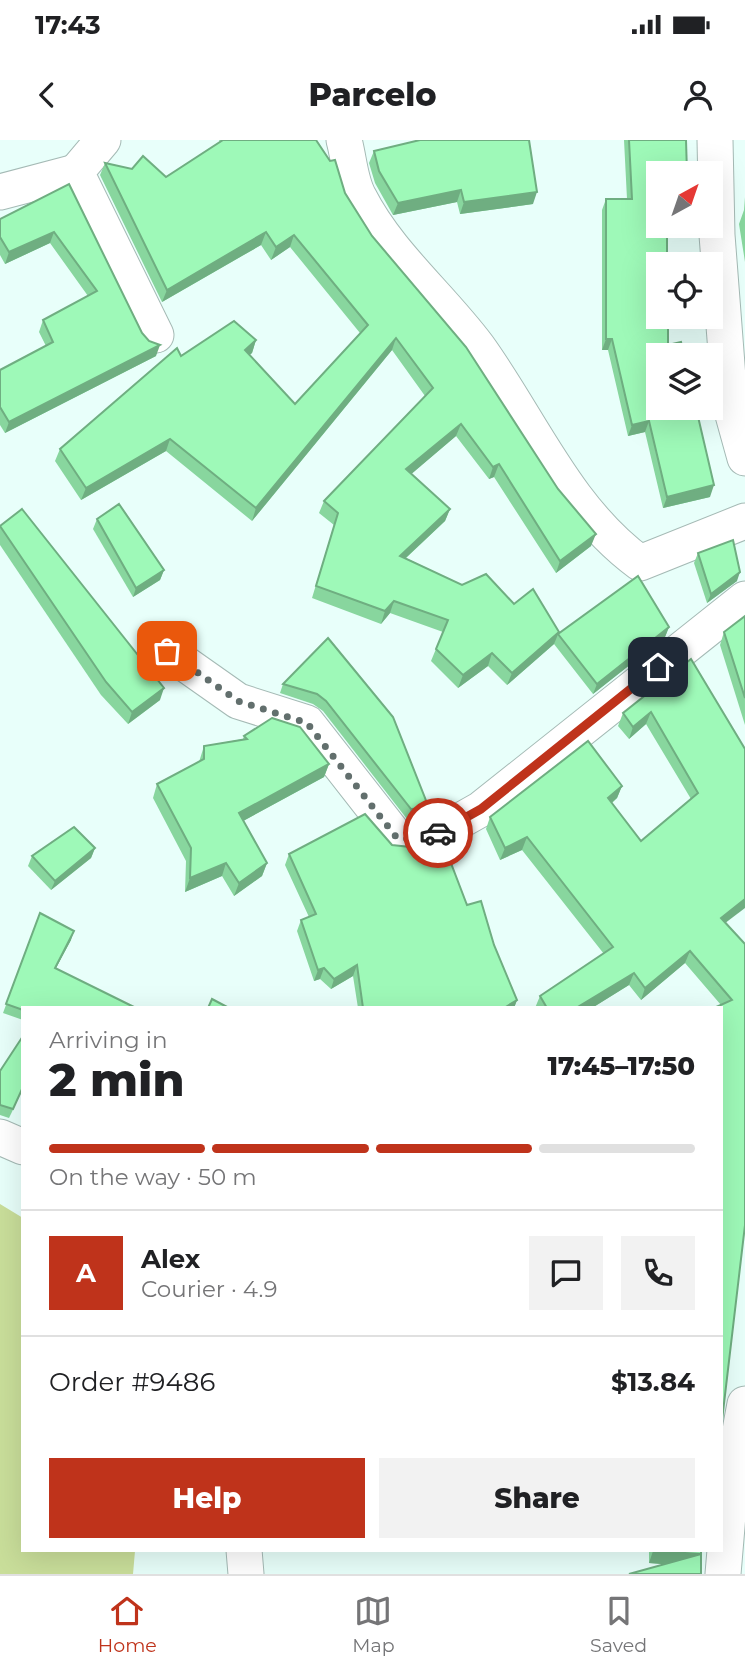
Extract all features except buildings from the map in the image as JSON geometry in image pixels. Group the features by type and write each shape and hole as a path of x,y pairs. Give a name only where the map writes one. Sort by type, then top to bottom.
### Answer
{"street":[{"path":"0,192 76,172 103,140"},
{"path":"344,140 357,195 389,243 477,346 547,457 611,542 640,563 745,521"},
{"path":"715,140 717,235 730,404 745,458"},
{"path":"76,172 156,335"},
{"path":"167,651 238,701 307,723 397,838 426,840 481,809 745,599"},
{"path":"0,1137 21,1146"},
{"path":"723,1574 731,1479 745,1404"},
{"path":"244,1552 246,1574"}],"green space":[{"path":"0,1204 21,1217 21,1552 135,1552 133,1574 0,1574"}],"way so far":[{"path":"167,651 238,701 307,723 397,838 426,840 438,833"}],"route":[{"path":"438,833 481,809 658,667"}]}
